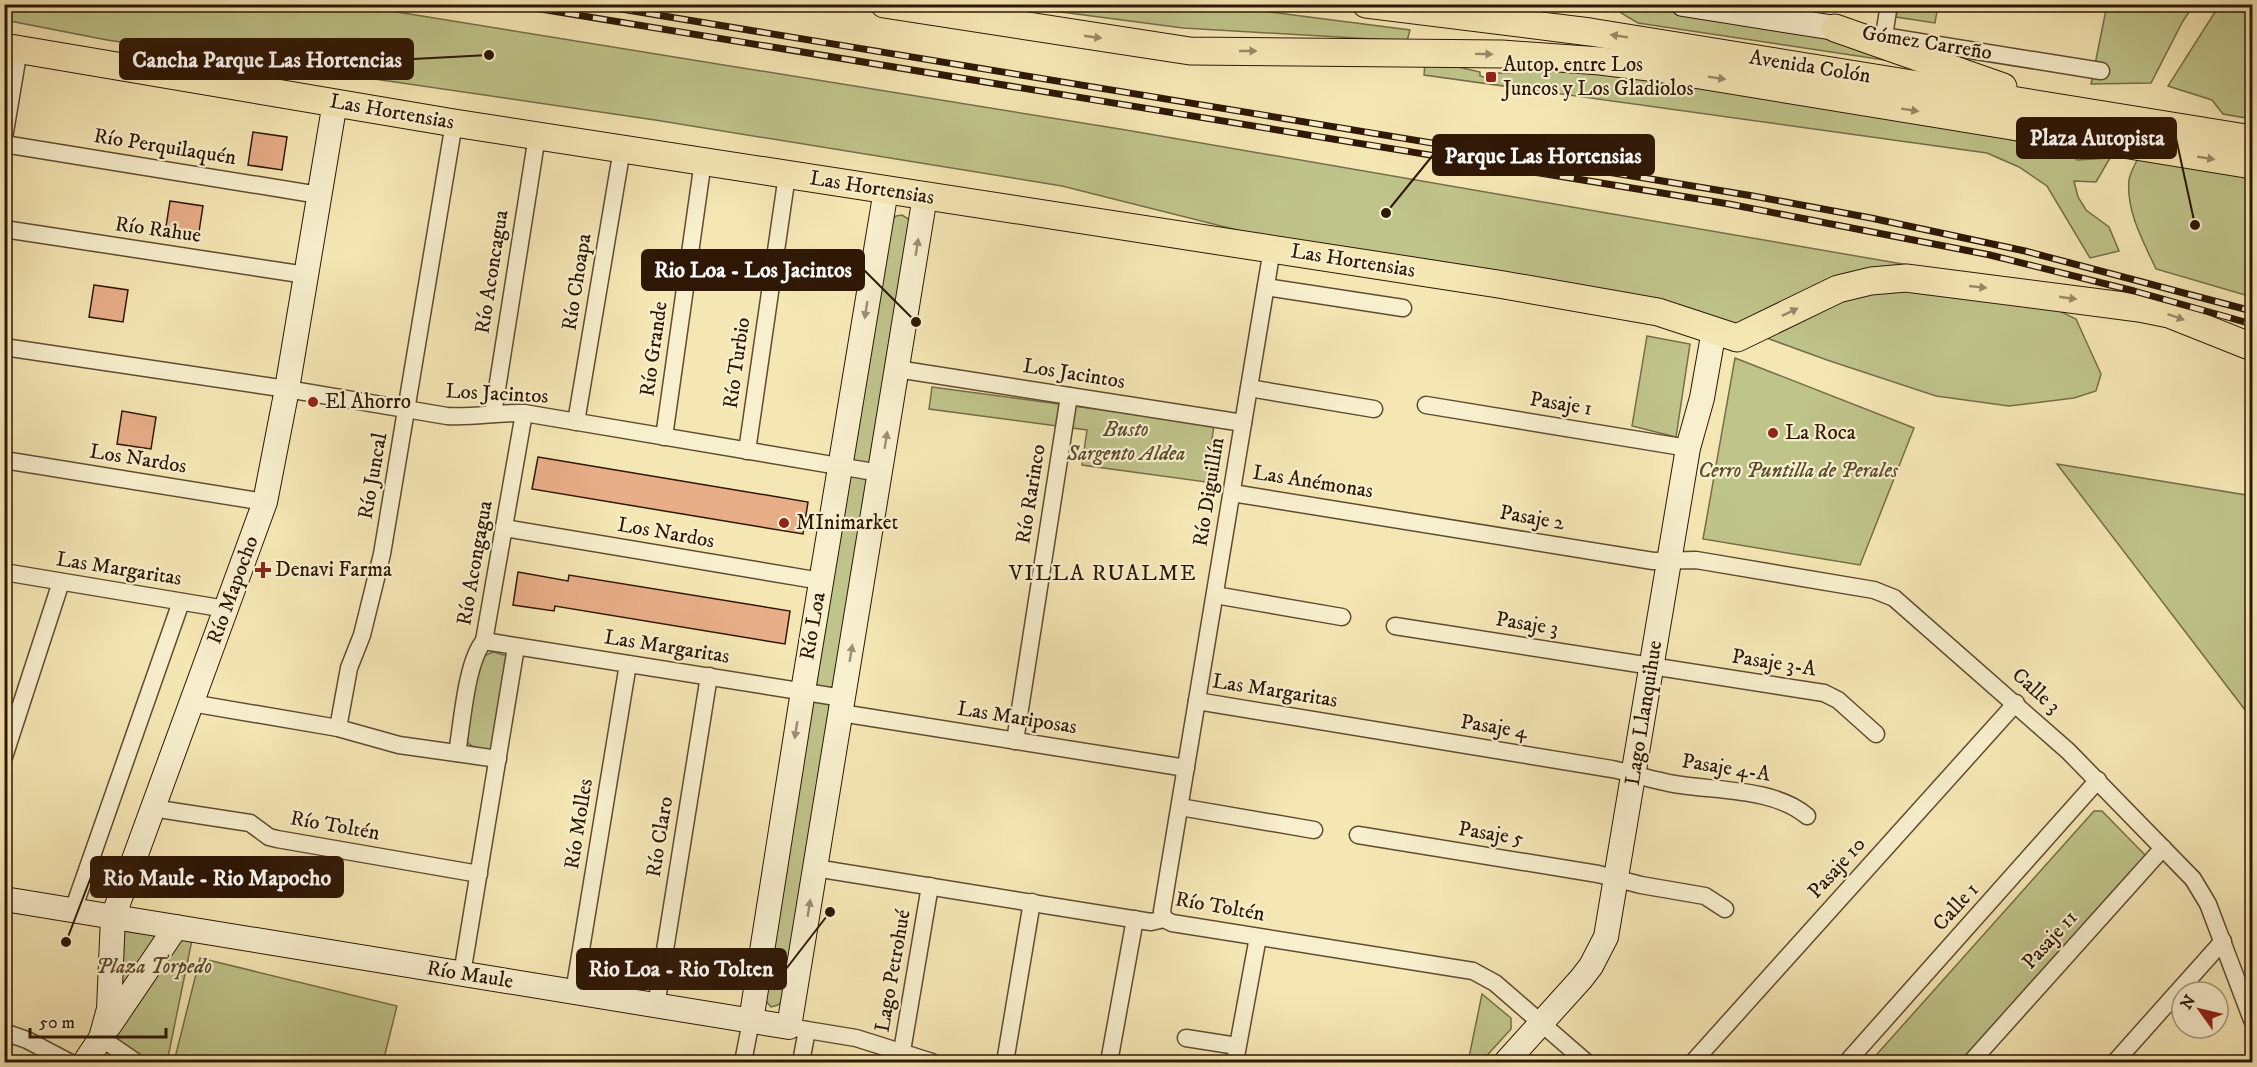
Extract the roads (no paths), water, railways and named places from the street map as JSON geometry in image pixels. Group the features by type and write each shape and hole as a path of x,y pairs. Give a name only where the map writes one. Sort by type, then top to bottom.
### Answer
{"main road":[{"path":"884,4 1030,16 1190,51 1491,54 1600,61 1657,68 2253,165"},
{"name":"Avenida Colón","path":"1366,4 1602,34 2253,139"},
{"path":"1835,28 2075,112"},
{"name":"Las Hortensias","path":"12,48 454,123 1272,249 1642,309 1674,316 1726,334"},
{"path":"1726,334 1838,289 1871,281 1906,278 2139,308 2169,314 2253,347"}],"street":[{"name":"Gómez Carreño","path":"1683,4 2101,71"},
{"path":"1884,36 1888,4"},
{"path":"4,138 12,48"},
{"name":"Río Mapocho","path":"85,1062 101,1038 107,1020 113,917 265,502 335,102"},
{"name":"Río Juncal","path":"338,728 349,668 362,635 382,554 454,123"},
{"name":"Río Aconcagua","path":"493,414 537,136"},
{"name":"Río Perquilaquén","path":"4,144 319,195"},
{"name":"Río Choapa","path":"576,422 622,149"},
{"name":"Río Grande","path":"664,437 703,162"},
{"name":"Río Turbio","path":"747,451 787,175"},
{"name":"Río Loa","path":"743,1062 802,691 886,190"},
{"name":"Río Loa","path":"798,1029 815,868 925,196"},
{"name":"Río Rahue","path":"4,230 306,274"},
{"name":"Río Diguillín","path":"1164,919 1162,911 1272,249"},
{"path":"1266,287 1403,308"},
{"name":"Lago Llanquihue","path":"1506,1062 1581,979 1599,951 1610,921 1688,448 1705,381 1726,334"},
{"name":"Los Jacintos","path":"4,347 463,417 524,413 880,473"},
{"name":"Los Jacintos","path":"897,369 1243,423"},
{"path":"1249,388 1374,409"},
{"name":"Río Rarinco","path":"1015,741 1069,396"},
{"name":"Pasaje 1","path":"1426,405 1688,448"},
{"name":"Río Acongagua","path":"457,753 473,662 484,641 524,413"},
{"name":"Los Nardos","path":"4,460 265,502"},
{"name":"Las Anémonas","path":"1232,493 1387,517"},
{"name":"Pasaje 2","path":"1387,517 1653,561 1669,561"},
{"name":"Los Nardos","path":"504,528 821,581"},
{"name":"Calle 3","path":"1669,561 1696,560 1874,590 1903,603 2016,703 2098,780 2199,887 2208,904 2253,1020"},
{"name":"Las Margaritas","path":"4,572 226,609"},
{"path":"4,756 61,582"},
{"path":"1215,595 1342,617"},
{"path":"74,910 181,602"},
{"name":"Pasaje 3","path":"1395,626 1652,667"},
{"name":"Las Margaritas","path":"484,641 802,691 842,705"},
{"path":"462,974 516,647"},
{"name":"Río Molles","path":"574,992 628,664"},
{"name":"Pasaje 3-A","path":"1652,667 1824,693 1838,700 1876,734"},
{"name":"Río Claro","path":"656,1005 708,676"},
{"name":"Las Margaritas","path":"1197,701 1346,725"},
{"path":"191,703 338,728 399,745 498,759"},
{"name":"Pasaje 10","path":"1693,1062 2016,703"},
{"name":"Las Mariposas","path":"842,705 1015,741 1186,768"},
{"name":"Pasaje 4","path":"1346,725 1634,774"},
{"name":"Pasaje 4-A","path":"1634,774 1678,785 1769,797 1790,804 1807,816"},
{"name":"Calle 1","path":"1847,1062 2098,780"},
{"path":"1180,807 1314,830"},
{"name":"Río Toltén","path":"152,808 250,823 269,837 277,839 479,874"},
{"name":"Pasaje 5","path":"1358,835 1598,874 1641,885 1705,896 1725,909"},
{"name":"Pasaje 11","path":"1971,1062 2163,848"},
{"name":"Río Toltén","path":"815,868 1155,922 1164,919 1172,923 1473,970 1489,977 1586,1062"},
{"name":"Lago Petrohué","path":"900,1057 930,886"},
{"name":"Río Maule","path":"4,899 856,1038 900,1057 932,1062"},
{"path":"1005,1062 1032,903"},
{"path":"1109,1062 1135,919"},
{"path":"136,1062 101,1038 176,927"},
{"path":"1186,1038 1236,1054 1257,937"},
{"path":"2115,1062 2223,942"},
{"path":"798,1029 801,1062"},
{"path":"4,1032 27,1040 69,1062"}],"railway":[{"path":"510,4 1729,204 1990,255 2134,291 2252,324"},
{"path":"591,4 1753,196 1871,218 2025,251 2252,311"}],"place":[{"name":"Cancha Parque Las Hortencias","path":"489,55"},
{"name":"Autop. entre Los Juncos y Los Gladiolos","path":"1491,77"},
{"name":"Parque Las Hortensias","path":"1386,213"},
{"name":"Plaza Autopista","path":"2195,225"},
{"name":"Rio Loa - Los Jacintos","path":"916,322"},
{"name":"El Ahorro","path":"313,402"},
{"name":"La Roca","path":"1773,433"},
{"name":"MInimarket","path":"784,523"},
{"name":"Denavi Farma","path":"263,570"},
{"name":"Rio Loa - Rio Tolten","path":"830,912"},
{"name":"Rio Maule - Rio Mapocho","path":"66,942"}],"district":[{"name":"VILLA RUALME","path":"1103,573"}],"park label":[{"name":"Busto Sargento Aldea","path":"1126,442"},
{"name":"Cerro Puntilla de Perales","path":"1798,471"},
{"name":"Plaza Torpedo","path":"154,967"}]}
